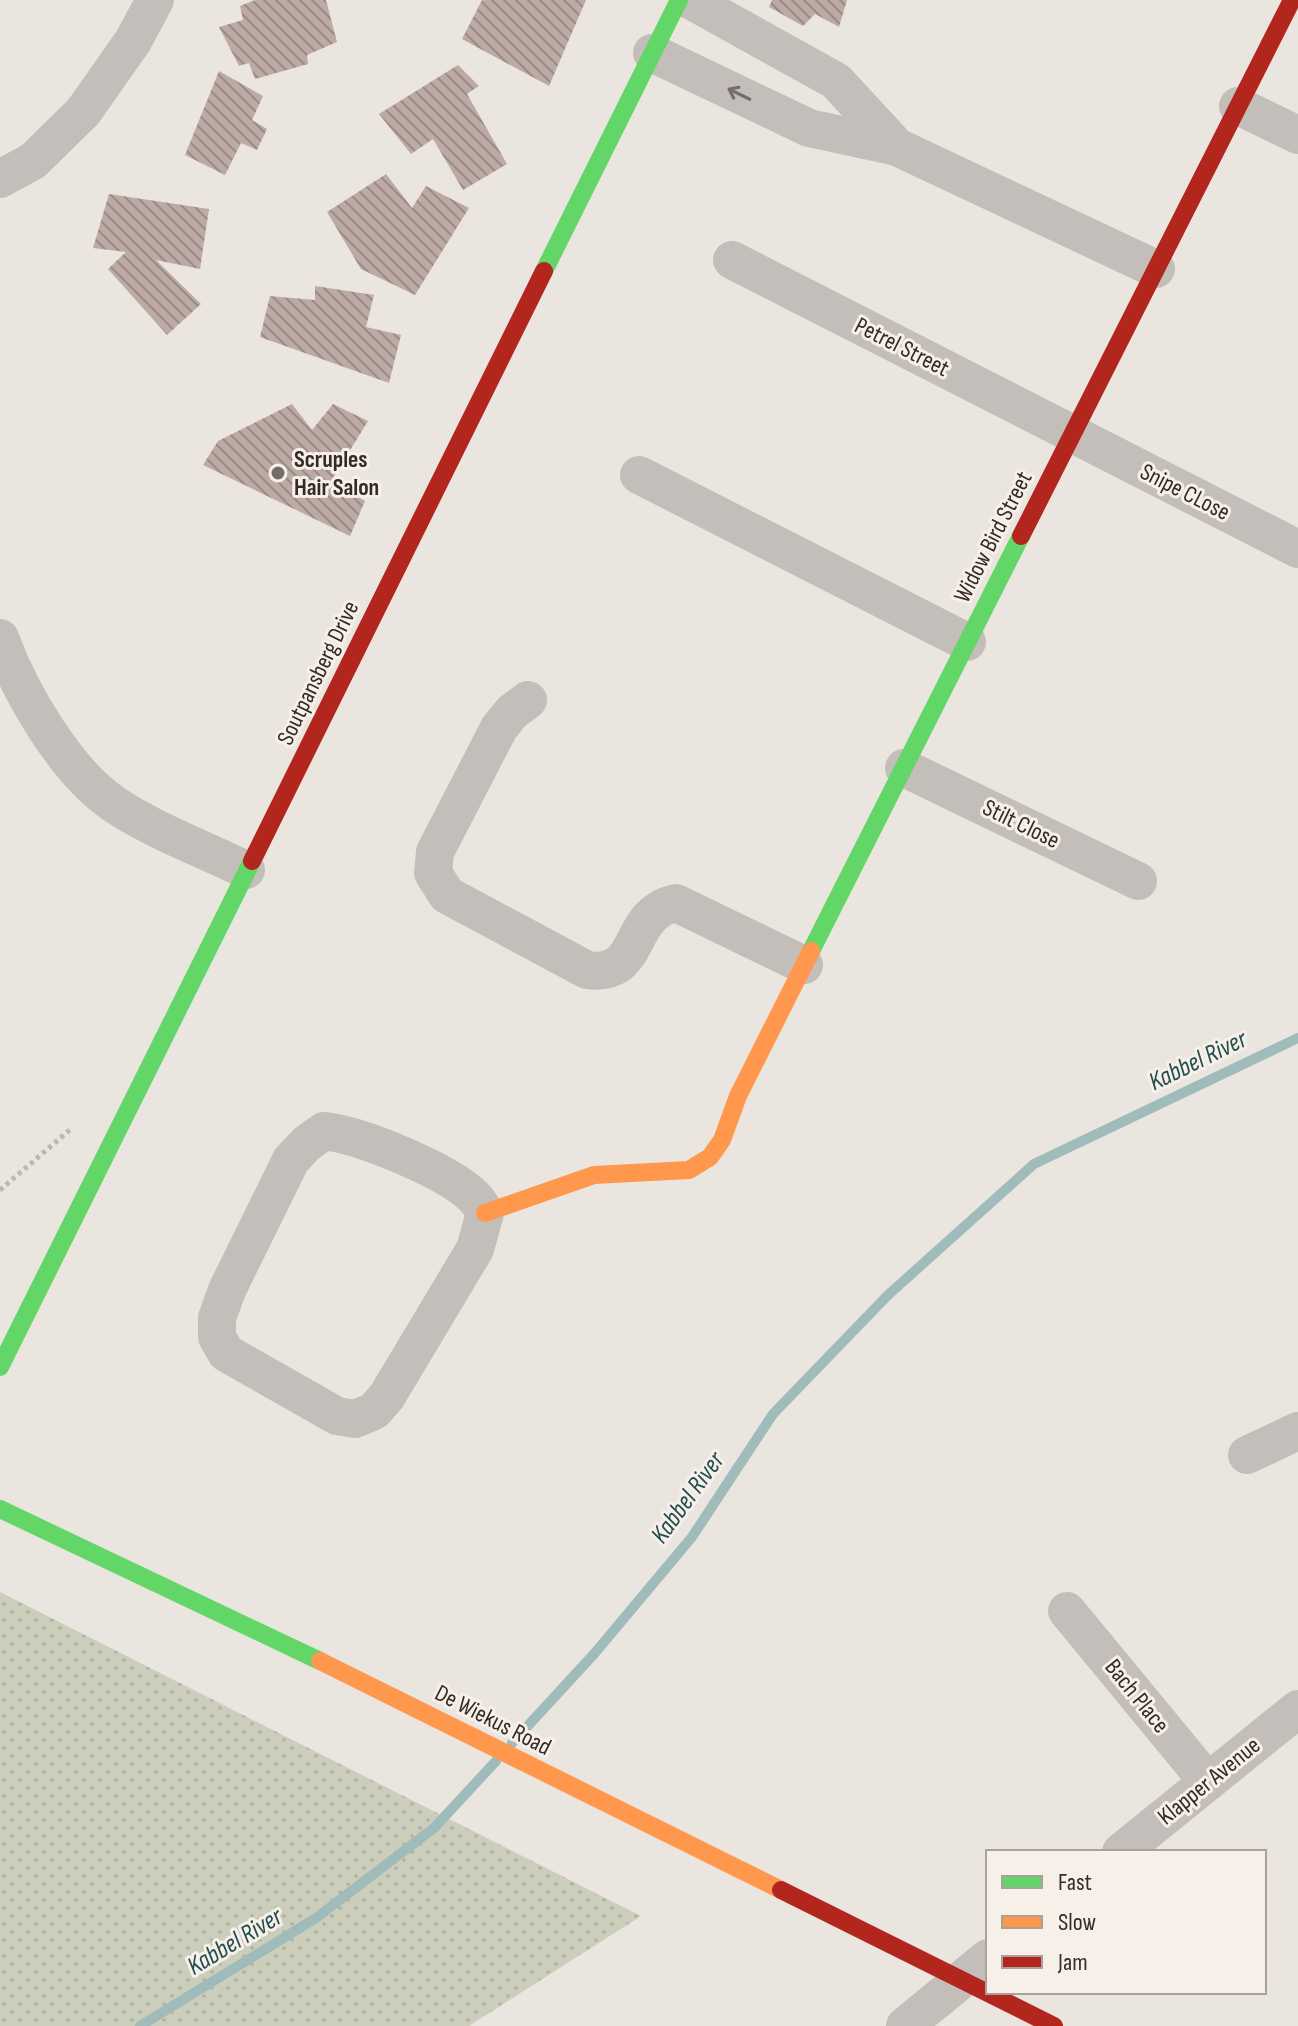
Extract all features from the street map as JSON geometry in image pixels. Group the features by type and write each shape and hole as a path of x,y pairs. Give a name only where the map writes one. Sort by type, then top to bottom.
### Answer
{"street":[{"path":"0,179 33,161 83,112 133,41 155,0"},
{"name":"Soutpansberg Drive","path":"0,1367 679,0"},
{"path":"690,0 836,81 897,147"},
{"name":"Widow Bird Street","path":"485,1213 594,1175 689,1170 702,1164 720,1148 738,1096 1238,106 1284,3"},
{"path":"652,53 809,128 897,147 1156,269"},
{"path":"1238,106 1298,135"},
{"name":"Petrel Street","path":"732,260 1072,434"},
{"name":"Snipe CLose","path":"1072,434 1298,549"},
{"path":"639,475 967,642"},
{"path":"0,638 9,663 42,723 85,778 113,804 246,870"},
{"path":"528,700 512,712 499,728 435,852 433,873 447,895 587,970 604,972 619,966 648,917 661,906 676,903 804,965"},
{"name":"Stilt Close","path":"904,768 1138,881"},
{"path":"324,1131 346,1133 428,1168 465,1189 485,1213 475,1249 397,1381 374,1411 355,1419 337,1416 226,1353 217,1337 217,1318 227,1290 291,1160 324,1131"},
{"path":"1247,1455 1298,1431"},
{"name":"De Wiekus Road","path":"0,1509 391,1695 543,1772 974,1969"},
{"name":"Bach Place","path":"1067,1611 1208,1782"},
{"name":"Klapper Avenue","path":"1123,1850 1298,1709"},
{"path":"905,2026 974,1969"},
{"name":"De Wiekus Road","path":"1009,1994 1054,2026"}],"green space":[{"path":"0,1592 641,1916 469,2026 0,2026"}],"building":[{"path":"255,0 326,0 337,42 307,55 308,64 255,79 249,63 239,66 219,27 243,20 240,6"},
{"path":"482,0 586,0 549,86 462,39"},
{"path":"772,0 847,0 839,27 815,14 803,26 769,7"},
{"path":"458,65 479,86 467,94 507,164 463,190 433,139 411,154 379,114"},
{"path":"219,71 263,96 252,120 267,129 257,150 241,143 225,175 185,155"},
{"path":"386,174 412,208 426,186 469,208 415,295 361,269 327,212"},
{"path":"109,194 209,209 200,269 156,260 201,304 167,335 108,269 126,252 93,248"},
{"path":"315,286 374,295 366,327 401,335 389,383 260,337 270,296 315,300"},
{"name":"Scruples Hair Salon","path":"292,404 312,430 333,404 368,421 331,481 365,501 350,536 203,465 218,441"}],"waterway":[{"name":"Kabbel River","path":"512,1743 594,1654 692,1537 773,1414 888,1295 1034,1164 1298,1038"},
{"name":"Kabbel River","path":"140,2026 316,1918 434,1828 496,1761"}],"traffic: fast":[{"path":"544,271 679,0"},
{"path":"811,951 1021,536"},
{"path":"0,1367 252,861"},
{"path":"0,1509 320,1661"}],"traffic: slow":[{"path":"485,1213 594,1175 689,1170 710,1157 722,1140 738,1096 811,951"},
{"path":"320,1661 781,1890"}],"traffic: jam":[{"path":"1021,536 1292,0"},
{"path":"252,861 544,271"},
{"path":"781,1890 986,1992"},
{"path":"990,1994 1054,2026"}],"place":[{"name":"Scruples Hair Salon","path":"278,473"}]}
